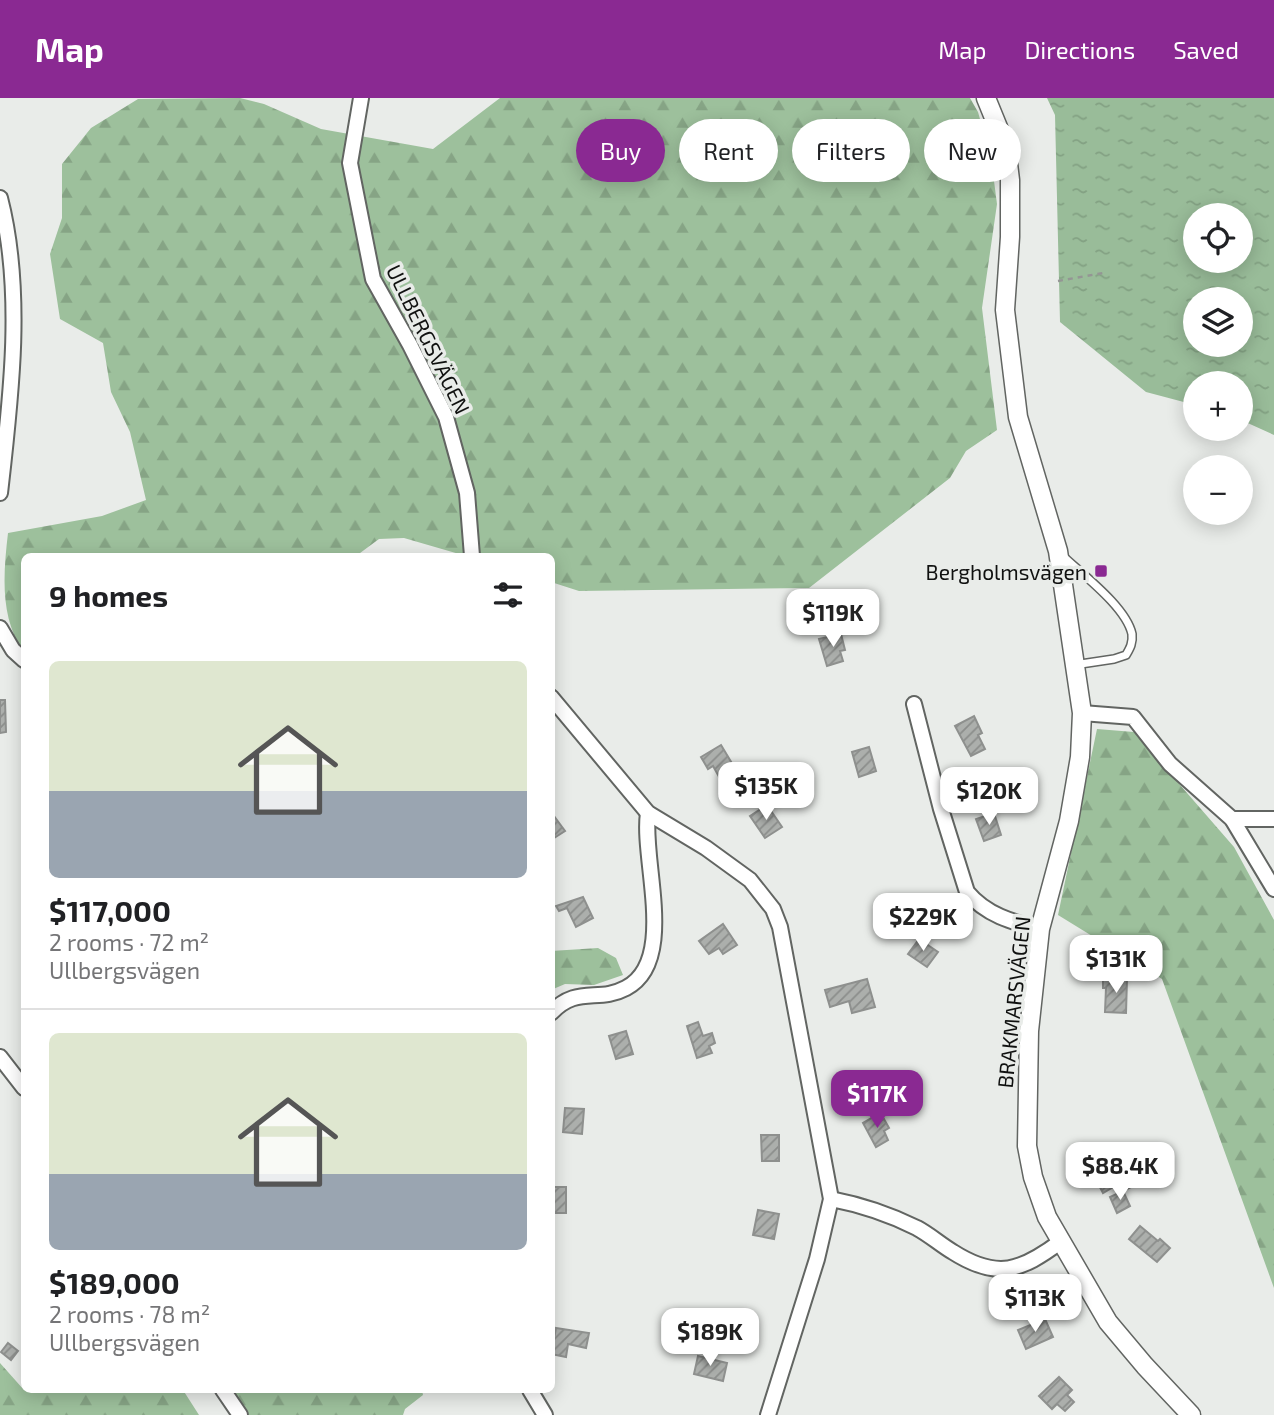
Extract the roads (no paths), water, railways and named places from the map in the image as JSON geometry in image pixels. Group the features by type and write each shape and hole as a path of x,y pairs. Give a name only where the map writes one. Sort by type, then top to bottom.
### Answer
{"street":[{"name":"ULLBERGSVÄGEN","path":"361,98 350,163 373,279 446,418 467,493 472,553"},
{"name":"BRAKMARSVÄGEN","path":"986,98 1006,147 1010,180 1010,237 1005,310 1018,417 1058,551 1082,713 1080,757 1069,821 1040,929 1029,1031 1027,1146 1032,1177 1047,1217 1108,1322 1191,1415"},
{"path":"0,198 8,229 14,309 0,493"},
{"path":"0,628 13,650 21,657"},
{"path":"555,702 648,813 677,829 750,880 773,909 780,927 831,1199 817,1259 768,1415"},
{"path":"915,704 941,809 967,892 975,902 1007,921 1040,929"},
{"path":"1082,713 1133,718 1170,764 1232,819 1274,889"},
{"path":"555,1010 571,997 626,989 639,978 647,965 656,923 645,830 648,813"},
{"path":"1232,819 1274,820"},
{"path":"0,1056 21,1084"},
{"path":"831,1199 879,1210 920,1229 954,1253 984,1268 1011,1270 1021,1267 1060,1242"},
{"path":"225,1393 240,1415"},
{"path":"532,1393 545,1415"}],"lane":[{"path":"1058,551 1124,615 1132,633 1132,643 1126,655 1074,665"}],"water":[{"path":"1047,98 1274,98 1274,435 1253,425 1253,371 1183,371 1183,402 1146,392 1060,322 1055,115"}],"place":[{"name":"Bergholmsvägen","path":"1101,571"}]}
